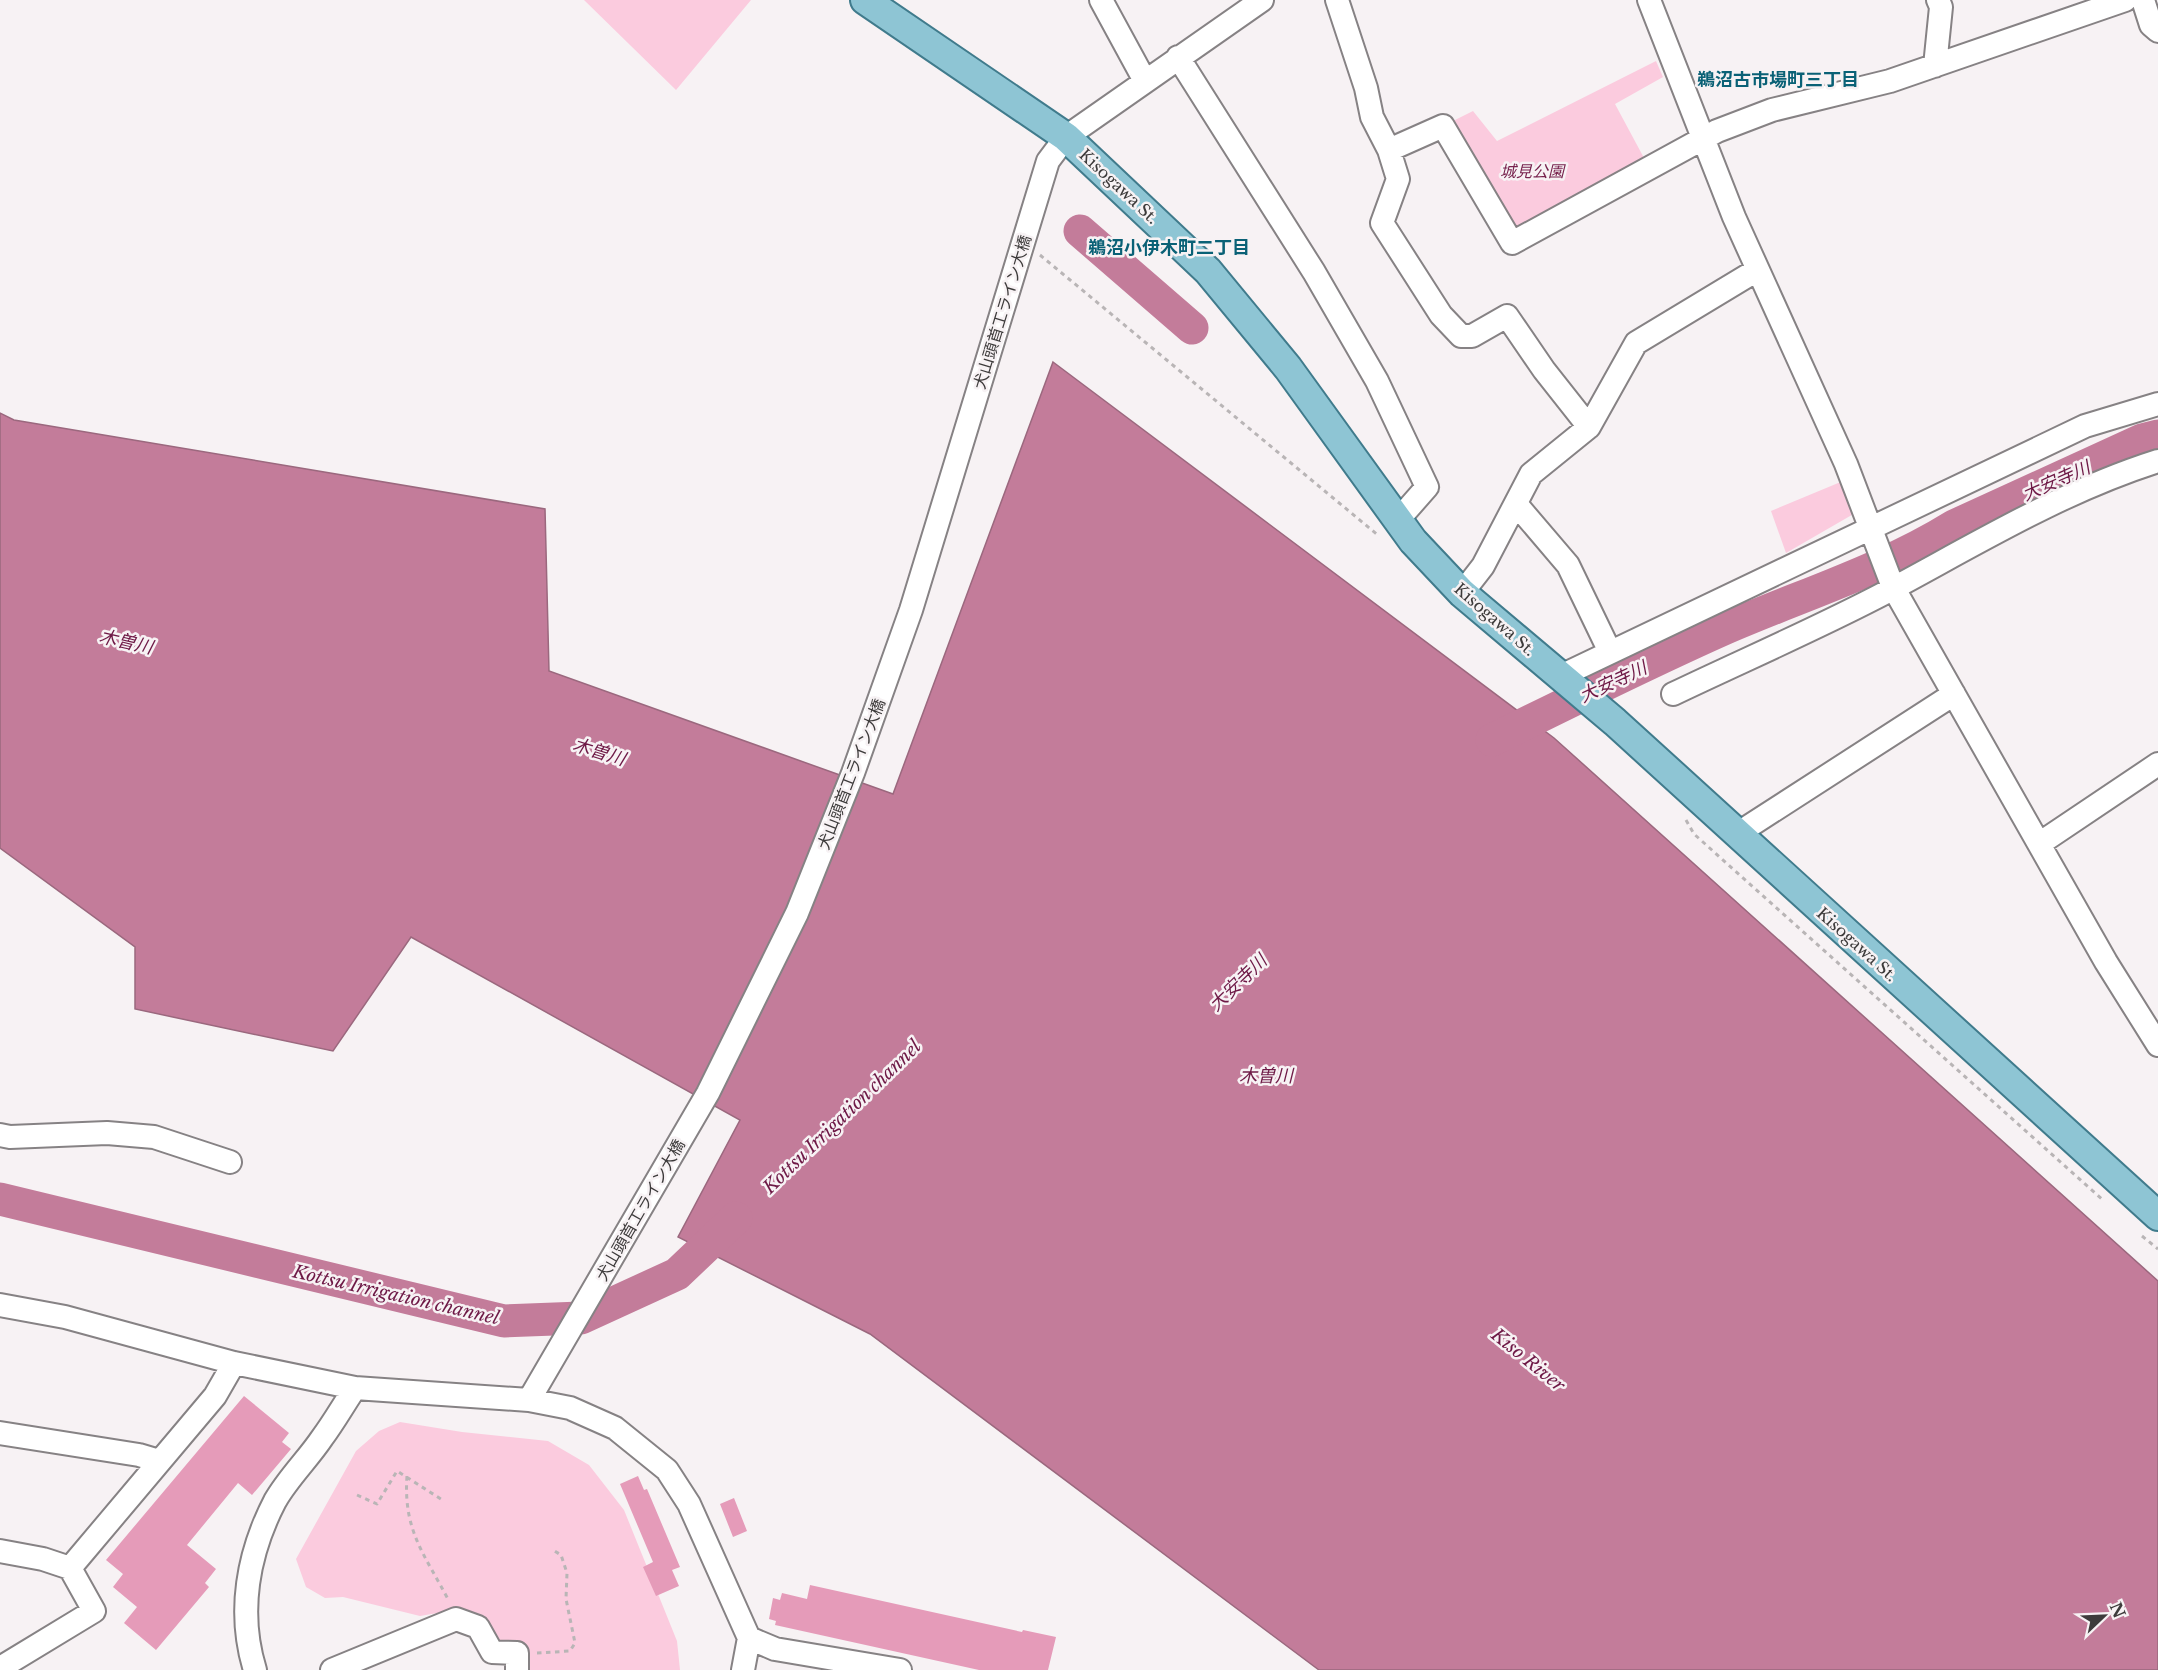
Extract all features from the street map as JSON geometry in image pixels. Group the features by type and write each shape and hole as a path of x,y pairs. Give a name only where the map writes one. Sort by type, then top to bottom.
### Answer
{"main road":[{"name":"Kisogawa St.","path":"878,4 1066,137 1208,271 1288,368 1413,541 1462,593 1615,722 2158,1216"}],"street":[{"path":"1101,0 1145,81"},
{"name":"犬山頭首工ライン大橋","path":"529,1400 708,1093 797,913 853,773 911,610 1048,161 1066,137 1262,0"},
{"path":"1337,0 1372,117 1389,150 1398,179 1382,222 1441,315 1461,336 1472,336 1507,316 1544,370 1589,427"},
{"path":"1648,0 1701,138 1757,270 1804,370 1873,532 1892,583 2038,844 2158,1045"},
{"path":"1935,66 1941,7 1938,0"},
{"path":"1389,150 1443,126 1512,243 1701,138 1772,110 1890,81 2125,0"},
{"path":"2143,0 2151,25 2158,31"},
{"path":"1178,57 1314,272 1377,381 1427,487 1398,520"},
{"path":"1462,593 1483,566 1531,474 1589,427 1636,343 1757,270"},
{"path":"1565,680 1610,652 1873,532 2085,426 2158,404"},
{"path":"1673,694 2011,523 2115,475 2158,462"},
{"path":"1516,504 1568,565 1610,652"},
{"path":"1737,834 1954,694"},
{"path":"2038,844 2158,764"},
{"path":"0,1135 10,1137 107,1133 154,1137 230,1162"},
{"path":"0,1305 65,1317 234,1363 355,1388 529,1400 570,1408 615,1428 667,1470 689,1504 749,1638 742,1670"},
{"path":"70,1568 215,1396 234,1363"},
{"path":"255,1670 245,1614 247,1580 258,1541 276,1500 322,1439 355,1388"},
{"path":"0,1433 139,1455 159,1461"},
{"path":"0,1551 43,1559 70,1568 94,1611 0,1668"},
{"path":"332,1670 456,1619 478,1627 492,1652 517,1661"},
{"path":"749,1638 775,1649 900,1670"}],"path":[{"path":"1036,252 1048,264"},
{"path":"357,1495 377,1504 397,1471 444,1501"},
{"path":"406,1476 405,1503 412,1530 456,1619"},
{"path":"517,1661 570,1651 574,1643 566,1599 567,1573 561,1555 553,1550"}],"green space":[{"path":"584,0 751,0 676,90"},
{"name":"城見公園","path":"1656,61 1663,77 1615,104 1644,158 1510,231 1451,122 1473,111 1497,141"},
{"path":"1843,481 1857,512 1786,553 1771,511"},
{"path":"400,1422 462,1432 548,1441 589,1465 624,1510 677,1641 680,1670 514,1670 472,1615 443,1612 420,1616 343,1597 325,1598 306,1587 296,1559 356,1451 379,1431"}],"water":[{"name":"木曽川","path":"1053,362 1554,738 2158,1281 2158,1670 1319,1670 870,1334 678,1237 740,1120 411,937 333,1051 135,1009 135,947 0,848 0,413 14,420 545,509 549,671 893,794"}],"building":[{"path":"244,1396 289,1433 282,1442 291,1449 252,1495 238,1483 187,1545 216,1569 205,1583 209,1587 156,1650 124,1623 137,1607 113,1587 123,1574 106,1560"},
{"path":"638,1476 644,1490 647,1489 680,1567 672,1570 679,1586 656,1596 643,1567 653,1562 620,1484"},
{"path":"734,1498 747,1531 733,1537 720,1504"},
{"path":"810,1585 1022,1632 1023,1630 1056,1637 1048,1670 979,1670 775,1625 776,1621 769,1619 773,1598 780,1600 782,1593 807,1599"}],"waterway":[{"path":"1080,231 1192,328"},
{"name":"大安寺川","path":"1492,740 1696,641 1871,569 1954,526 2142,440 2158,436"},
{"name":"Kottsu Irrigation channel","path":"0,1199 504,1321 581,1318 677,1274 736,1218"}],"district":[{"name":"鵜沼古市場町三丁目","path":"1778,80"},
{"name":"鵜沼小伊木町二丁目","path":"1169,248"}],"water label":[{"name":"Kiso River","path":"1528,1360"}]}
